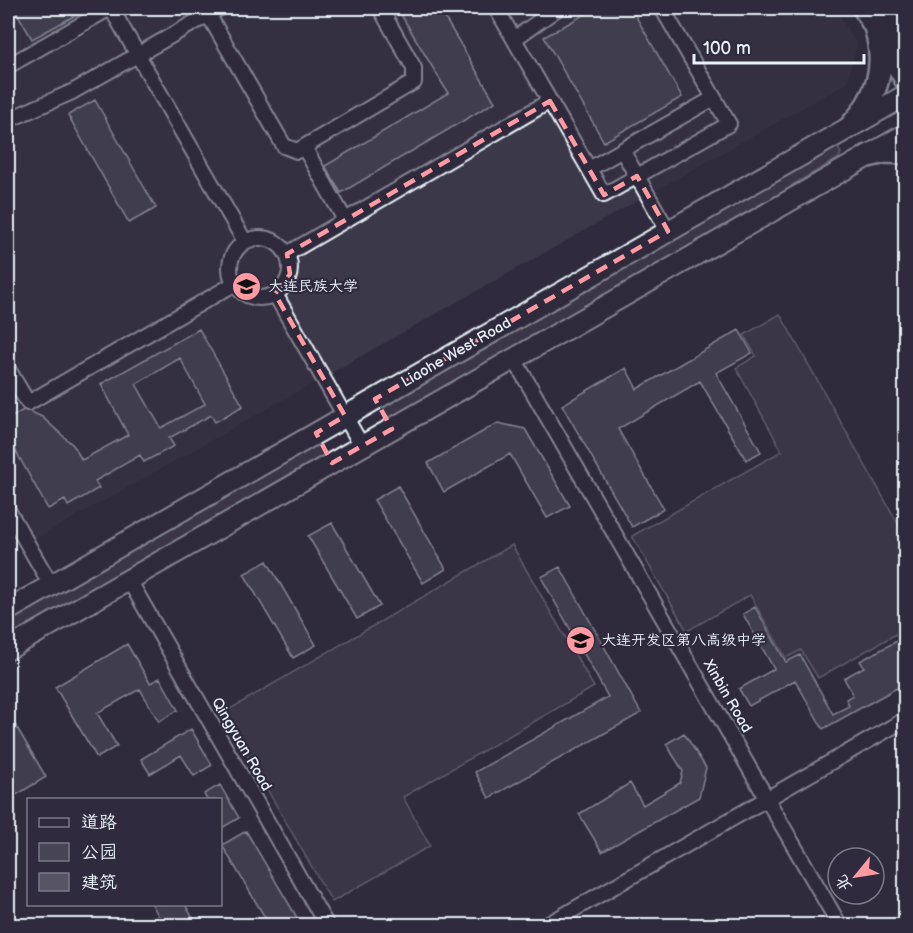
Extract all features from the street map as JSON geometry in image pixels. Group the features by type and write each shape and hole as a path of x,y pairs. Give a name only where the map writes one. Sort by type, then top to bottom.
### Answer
{"main road":[{"path":"864,8 906,37"},
{"path":"879,18 906,57"},
{"path":"879,18 906,80"},
{"path":"856,123 868,105 878,81 882,63 879,18"},
{"path":"873,153 906,153"}],"street":[{"path":"8,66 111,8 245,242"},
{"path":"8,119 72,92 214,11 284,146 292,151 304,147 414,82 414,68 380,8"},
{"path":"496,8 604,195 729,124 662,8"},
{"path":"514,39 558,8"},
{"name":"Liaohe West Road","path":"8,610 906,95"},
{"path":"589,169 714,98"},
{"path":"286,254 550,101"},
{"path":"856,123 873,153"},
{"path":"8,649 906,134"},
{"path":"304,147 345,220"},
{"path":"622,150 668,231"},
{"path":"263,238 273,241 286,254 290,274 286,284 275,294 261,298 250,297 234,284 230,265 238,248 245,242 263,238"},
{"path":"8,369 28,403 234,284"},
{"path":"275,294 362,446"},
{"name":"Xinbin Road","path":"514,358 840,926"},
{"path":"375,399 392,429"},
{"path":"315,433 333,463"},
{"path":"8,510 51,585"},
{"name":"Qingyuan Road","path":"129,580 327,926"},
{"path":"545,926 906,719"}],"highlighted area":[{"path":"550,101 604,195 637,176 668,231 375,399 392,429 332,463 316,433 345,416 275,294 290,274 287,254"}],"shaded area":[{"name":"大连民族大学","path":"8,8 835,8 857,45 847,83 36,539 8,489"}],"green space":[{"path":"832,147 838,148 841,153 839,158 792,185 785,196 396,419 388,416 384,410 386,402"},
{"path":"780,314 905,536 905,629 818,678 801,650 786,658 750,595 687,631 632,536 782,451 736,368 756,356 744,335"},
{"path":"311,445 320,446 324,453 322,461 8,642 8,619"},
{"path":"512,545 594,687 403,797 430,846 332,902 223,713"}],"building":[{"path":"14,8 89,8 32,39"},
{"path":"397,8 439,8 495,102 341,193 325,166 448,93"},
{"path":"596,8 631,8 682,97 604,142 544,37"},
{"path":"95,100 156,208 129,223 68,115"},
{"path":"199,329 243,406 215,422 211,415 169,438 174,446 144,462 140,455 95,481 99,488 68,506 65,500 48,509 8,437 8,419 25,409 42,417 73,445 82,460 128,435 101,384","holes":["180,358 205,404 161,428 136,384"]},
{"path":"739,330 752,353 716,373 761,452 746,460 700,381 618,429 664,509 632,527 562,405 626,368 637,389"},
{"path":"498,423 525,429 570,506 547,518 510,454 444,492 428,463"},
{"path":"398,486 446,569 423,583 374,500"},
{"path":"332,523 380,606 357,619 308,536"},
{"path":"267,561 316,645 293,658 244,574"},
{"path":"560,567 641,713 489,798 475,772 608,697 541,577"},
{"path":"755,607 786,662 800,655 833,714 849,706 846,699 853,695 844,678 864,667 860,661 906,636 906,683 823,729 795,680 749,706 739,689 774,669 743,614"},
{"path":"127,644 150,683 160,678 178,710 159,722 140,689 97,713 117,746 97,758 55,687"},
{"path":"13,721 46,777 8,800 8,724"},
{"path":"191,729 212,765 194,776 181,755 150,774 141,759"},
{"path":"684,733 706,768 699,797 602,852 579,814 630,783 643,805 680,783 683,771 666,744"},
{"path":"220,785 239,818 222,828 222,798 206,798 204,794"},
{"path":"246,831 302,926 270,926 222,845"},
{"path":"153,906 186,906 197,926 164,926"}],"place":[{"name":"大连民族大学","path":"247,286"},
{"name":"大连开发区第八高级中学","path":"580,640"}]}
